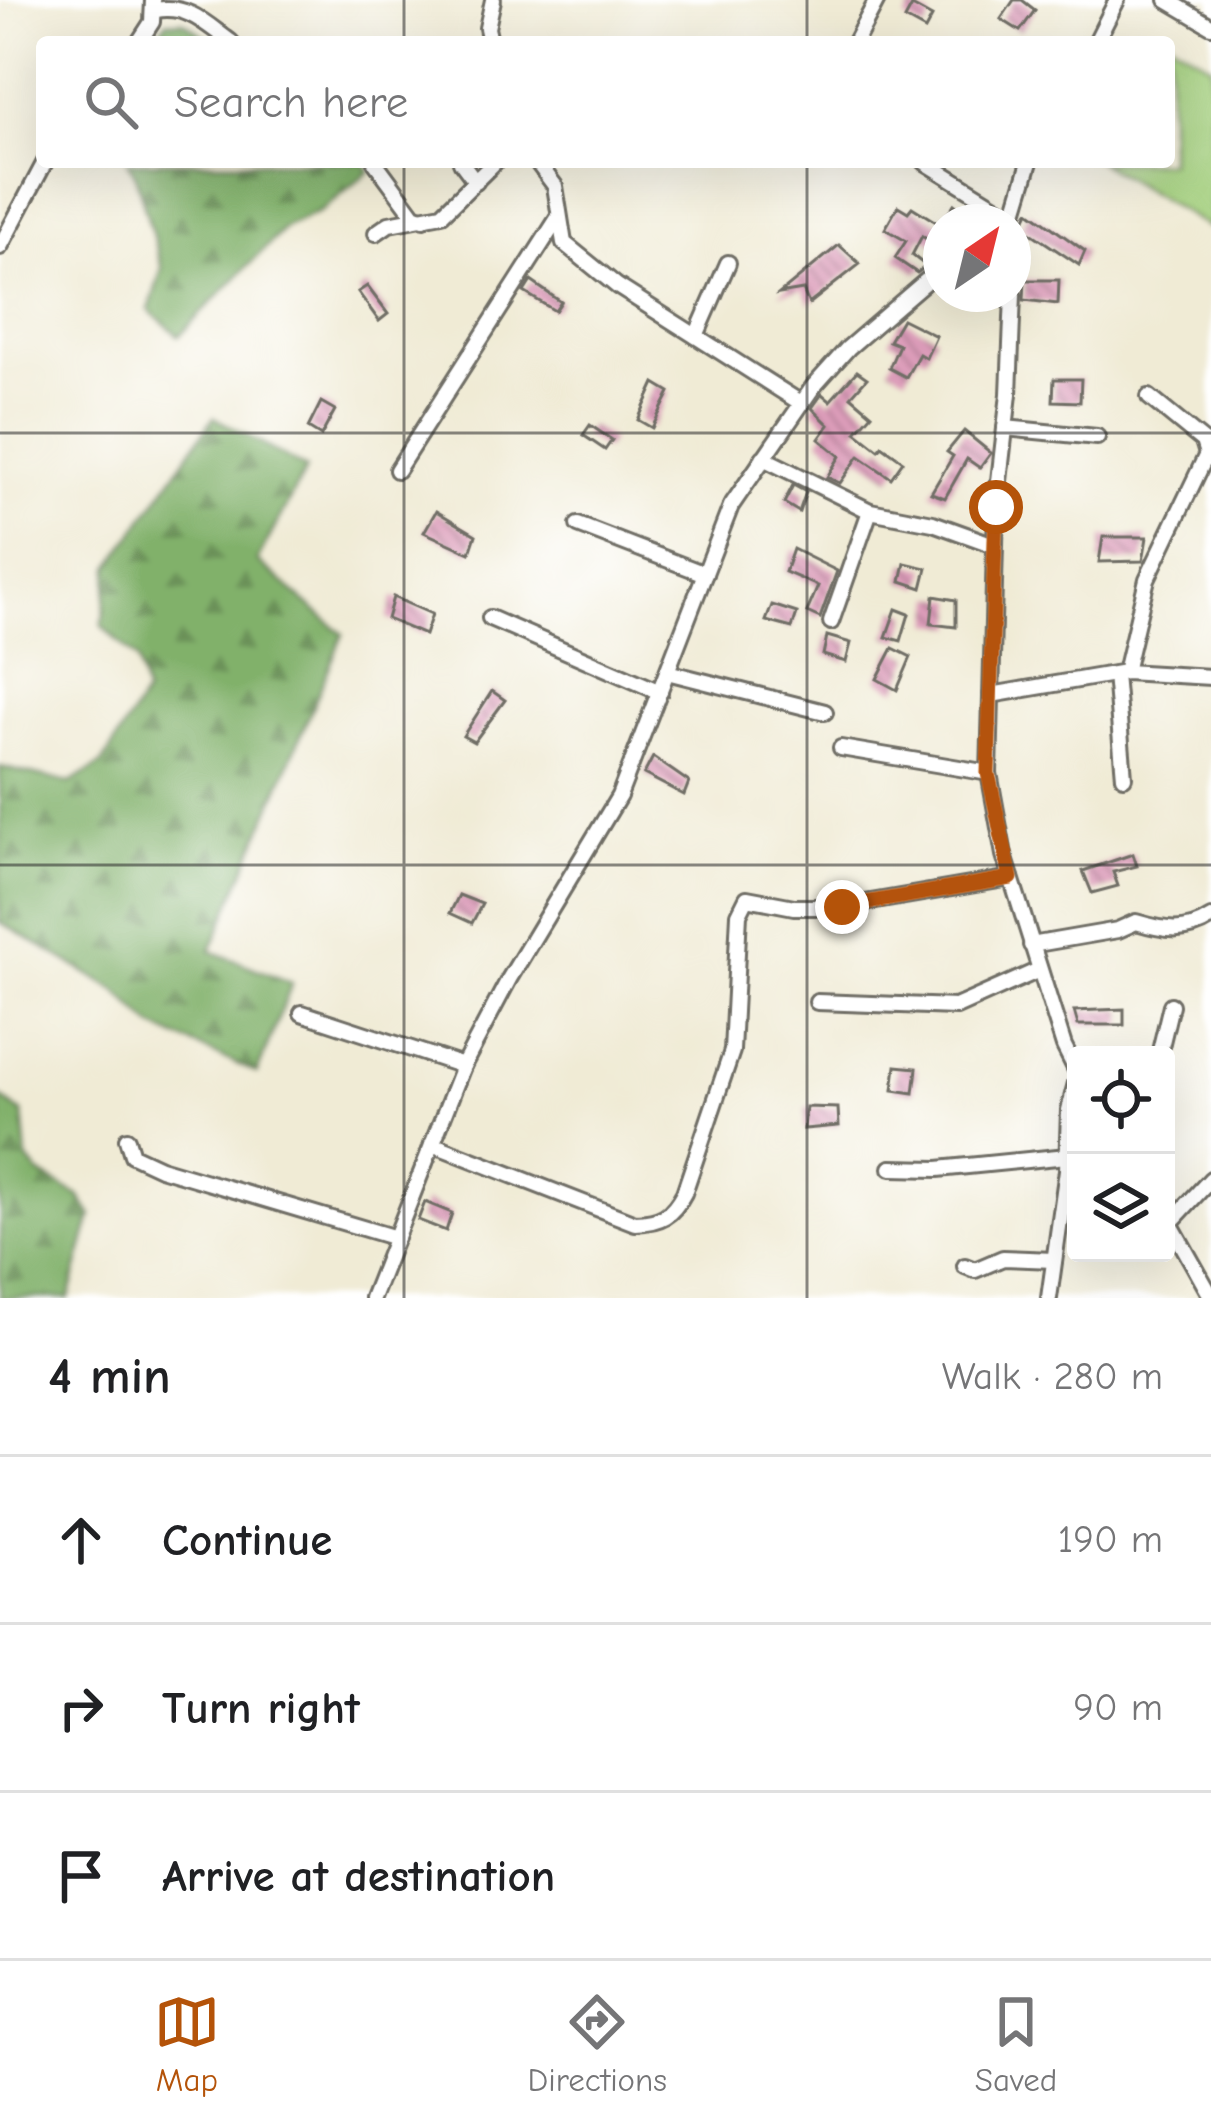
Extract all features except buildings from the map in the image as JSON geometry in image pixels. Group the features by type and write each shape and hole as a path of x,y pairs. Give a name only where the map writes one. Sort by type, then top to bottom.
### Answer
{"street":[{"path":"489,36 494,0"},
{"path":"858,36 877,0"},
{"path":"1099,36 1117,0"},
{"path":"1167,0 1211,26"},
{"path":"141,36 154,5 187,10 223,36"},
{"path":"0,247 42,168"},
{"path":"380,168 414,214 424,219"},
{"path":"465,168 476,182"},
{"path":"376,233 389,224 442,214 489,168"},
{"path":"541,168 555,187 564,243 617,286 801,403"},
{"path":"934,168 985,204"},
{"path":"1014,204 1028,168"},
{"path":"397,470 558,218"},
{"path":"696,336 728,263"},
{"path":"372,1298 463,1066 509,979 619,796 731,506 801,403 848,348 923,283"},
{"path":"1011,312 994,545 988,773 1011,878 1067,1046"},
{"path":"1124,777 1120,673 1148,579 1207,454 1203,441 1149,397"},
{"path":"1005,428 1097,437"},
{"path":"763,458 870,511 933,523 994,545"},
{"path":"831,622 870,511"},
{"path":"578,525 705,574"},
{"path":"490,618 660,692"},
{"path":"667,672 825,712"},
{"path":"991,694 1120,673 1211,677"},
{"path":"841,748 988,773"},
{"path":"432,1144 635,1223 658,1222 675,1210 684,1193 728,1070 739,914 747,898 794,907 842,907 1011,878"},
{"path":"1031,945 1136,922 1162,932 1204,924 1211,918"},
{"path":"818,1002 956,1007 1039,970"},
{"path":"1161,1046 1171,1005"},
{"path":"302,1013 463,1066"},
{"path":"127,1139 131,1154 160,1168 395,1238"},
{"path":"891,1168 938,1169 1067,1156 1048,1298"},
{"path":"1175,1213 1211,1179"},
{"path":"1175,1233 1211,1297"},
{"path":"965,1266 975,1270 1003,1258 1054,1260"}],"green space":[{"path":"183,21 205,36 156,36 167,22"},
{"path":"1175,44 1211,65 1211,229 1109,168 1175,168"},
{"path":"131,168 370,171 321,211 286,227 179,336 149,310 162,268"},
{"path":"214,417 306,469 257,561 343,634 211,951 292,983 257,1073 154,1027 115,990 0,922 0,767 70,783 102,764 145,694 137,660 102,626 110,567"},
{"path":"0,1097 23,1113 27,1158 38,1173 79,1196 92,1216 69,1298 0,1298"}],"route":[{"path":"842,907 1011,878 988,773 996,507"}]}
